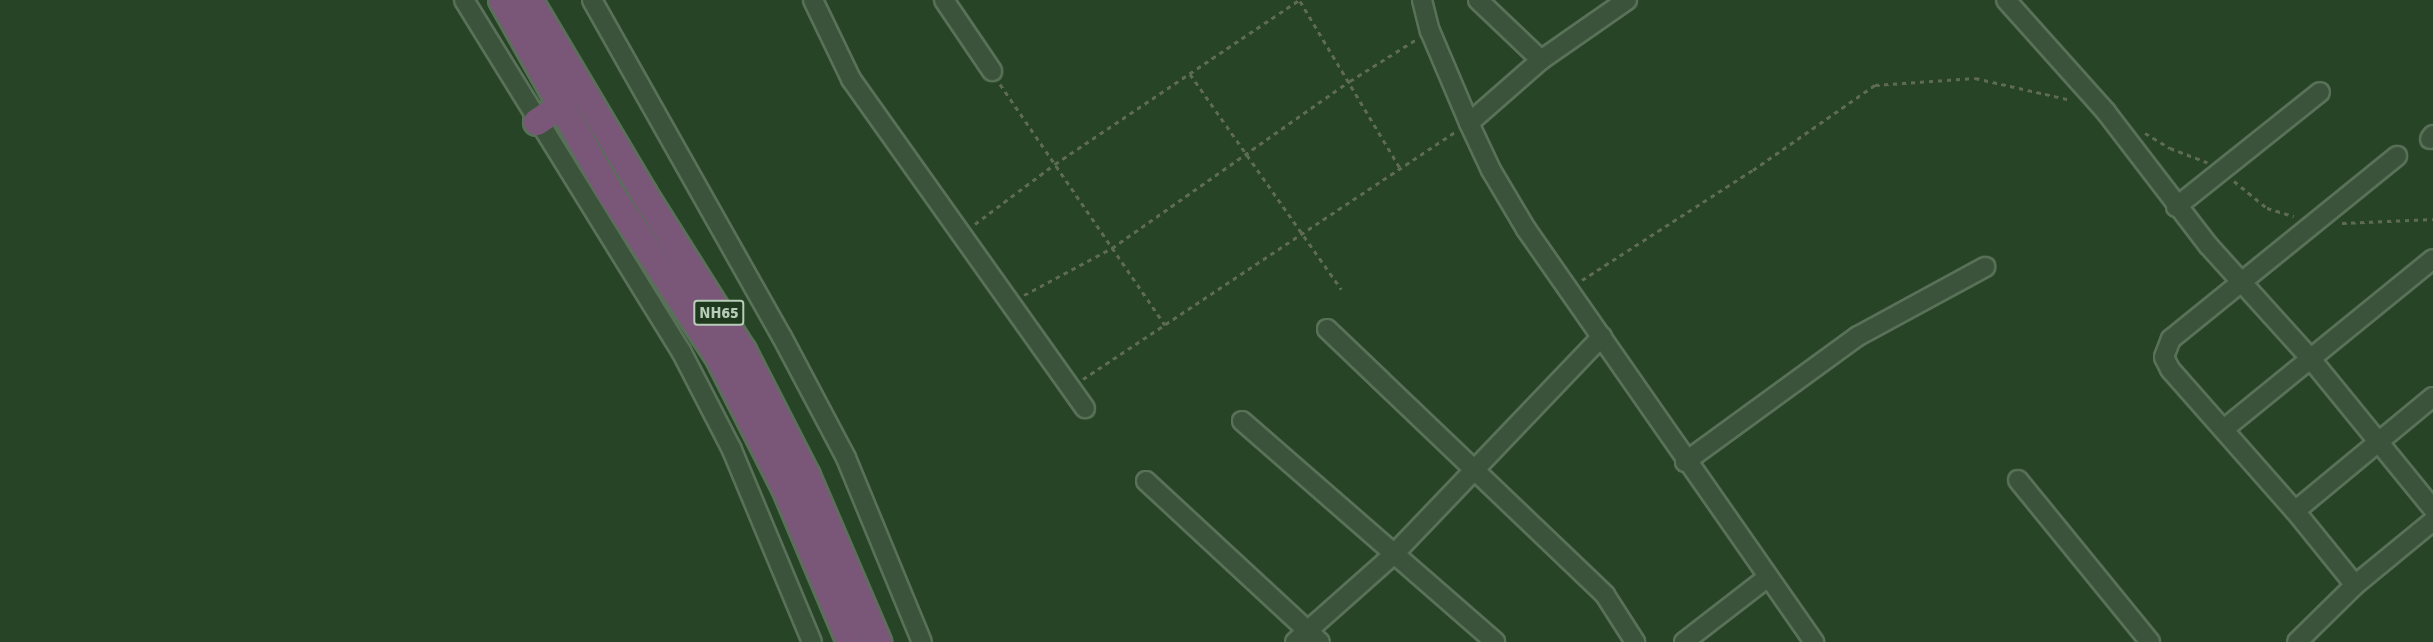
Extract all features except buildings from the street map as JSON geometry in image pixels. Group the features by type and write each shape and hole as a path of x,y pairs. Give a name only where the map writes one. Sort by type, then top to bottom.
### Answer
{"highway":[{"name":"NH65","path":"502,0 611,194 719,358 785,488 850,642"},
{"name":"NH65","path":"529,0 743,351 807,476 878,642"},
{"path":"537,122 562,105"}],"street":[{"path":"464,0 537,122 681,351 732,450 812,642"},
{"path":"592,0 782,337 840,448 922,642"},
{"path":"813,0 851,79 1085,408"},
{"path":"944,0 992,71"},
{"path":"1422,0 1430,31 1491,170 1685,462 1814,642"},
{"path":"1478,0 1541,60"},
{"path":"1469,123 1541,60 1627,0"},
{"path":"2006,0 2106,112 2176,207 2310,358 2433,509"},
{"path":"2176,207 2223,172 2320,92"},
{"path":"2355,585 2295,511 2170,369 2164,357 2171,339 2397,156"},
{"path":"2224,429 2433,259"},
{"path":"1685,462 1858,336 1985,267"},
{"path":"1327,329 1476,468 1605,595 1635,642"},
{"path":"1146,481 1308,638 1394,554 1602,336"},
{"path":"2295,511 2433,397"},
{"path":"1242,421 1495,642"},
{"path":"2018,480 2150,642"},
{"path":"2296,642 2355,585 2433,522"},
{"path":"1684,642 1768,577"}],"path":[{"path":"961,234 1055,164 1300,0 1400,168"},
{"path":"1010,303 1112,248 1350,81 1430,31"},
{"path":"992,71 1165,325"},
{"path":"1190,74 1341,289"},
{"path":"1569,290 1753,171 1875,85 1975,78 2048,93 2106,112"},
{"path":"1069,388 1301,232 1469,123"},
{"path":"2141,130 2223,172 2267,208 2318,220 2373,225 2433,219"}]}
